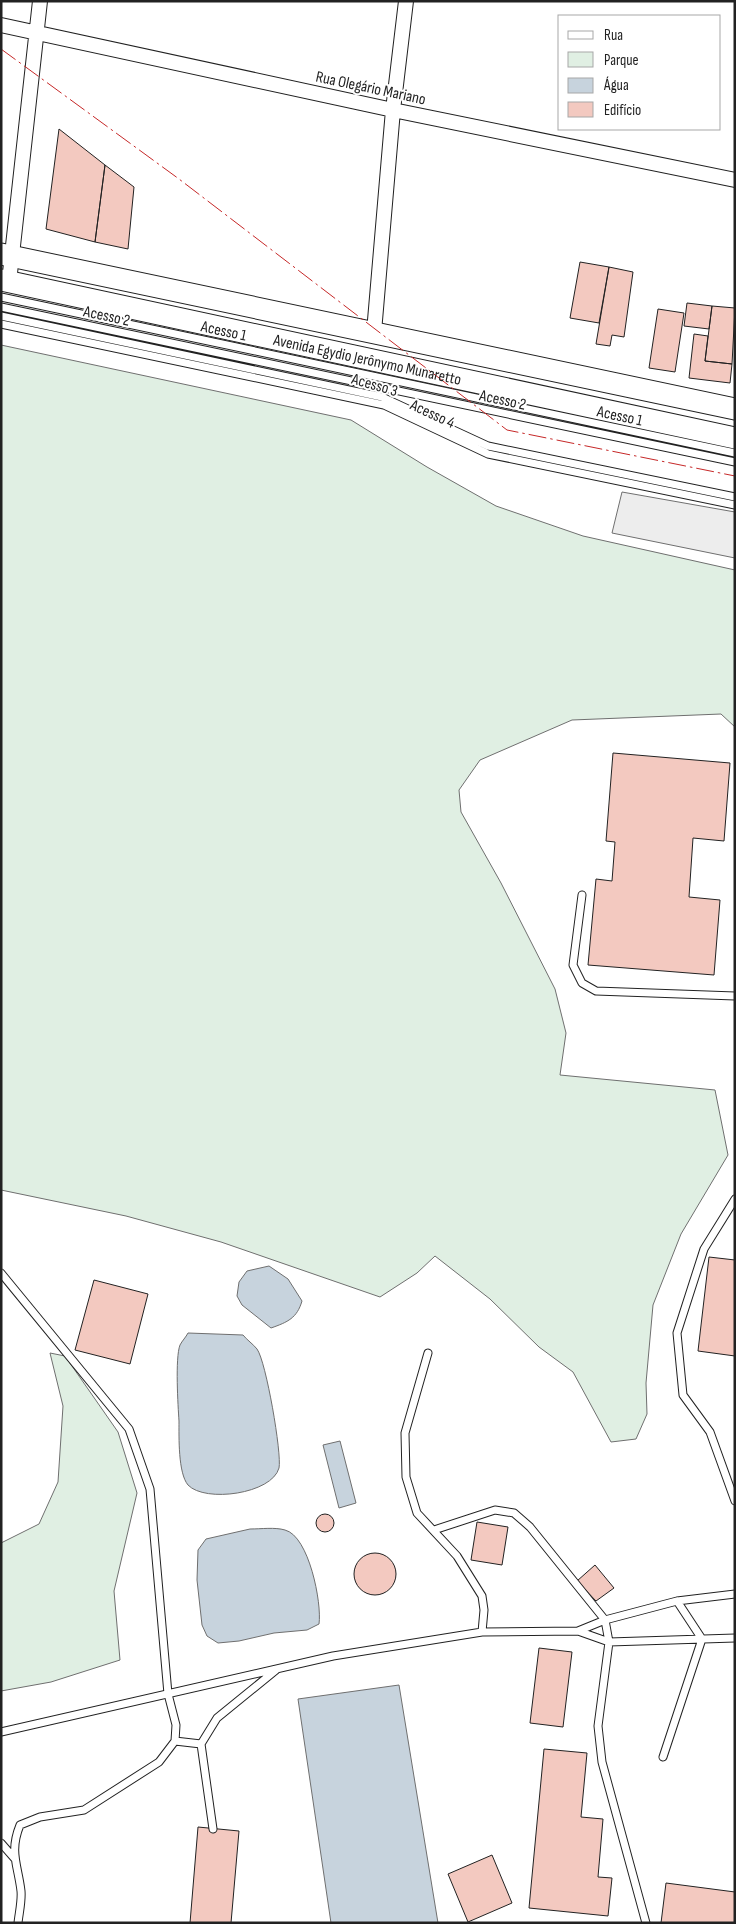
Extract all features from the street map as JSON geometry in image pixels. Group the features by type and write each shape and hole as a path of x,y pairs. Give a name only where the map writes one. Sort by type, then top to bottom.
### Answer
{"main road":[{"name":"Avenida Egydio Jerônymo Munaretto","path":"7,255 735,408"},
{"name":"Avenida Egydio Jerônymo Munaretto","path":"4,287 735,438"},
{"path":"611,411 616,383"}],"street":[{"path":"4,287 40,1"},
{"path":"374,332 393,110 406,1"},
{"name":"Rua Olegário Mariano","path":"1,25 393,110 735,180"}],"lane":[{"name":"Acesso 1","path":"4,287 735,453"},
{"name":"Acesso 2","path":"1,307 735,462"},
{"name":"Acesso 3","path":"1,316 382,397 488,446 735,497"},
{"name":"Acesso 4","path":"1,324 384,405 488,454 735,505"},
{"path":"582,895 573,965 582,983 596,991 735,996"},
{"path":"735,1198 704,1249 677,1333 683,1395 710,1432 735,1502"},
{"path":"1,1273 129,1429 150,1489 168,1694 176,1725 175,1741 159,1762 84,1810 40,1817 20,1825 15,1838 15,1859 21,1892 18,1923"},
{"path":"428,1353 405,1433 406,1476 417,1513 457,1556 482,1596 484,1610 482,1632"},
{"path":"434,1530 495,1510 514,1513 530,1527 605,1620 610,1642 598,1726 602,1762 646,1923"},
{"path":"578,1632 605,1620 677,1601 735,1594"},
{"path":"677,1601 702,1640"},
{"path":"1,1732 333,1656 482,1632 578,1632 610,1642 735,1638"},
{"path":"664,1756 702,1640"},
{"path":"213,1829 201,1744 217,1718 279,1668"},
{"path":"175,1741 201,1744"},
{"path":"1,1842 15,1859"}],"green space":[{"path":"1,345 351,420 427,467 496,506 583,536 735,570 735,727 721,714 572,720 480,760 459,790 461,812 501,883 555,989 566,1033 560,1075 715,1090 728,1155 681,1234 653,1305 646,1383 647,1414 636,1439 611,1442 573,1372 539,1347 490,1299 435,1256 417,1273 380,1297 221,1242 126,1216 1,1190"},
{"path":"50,1353 65,1356 118,1432 137,1493 114,1591 120,1660 51,1682 1,1691 1,1543 39,1524 58,1482 63,1406"}],"shaded area":[{"path":"622,492 735,512 735,558 612,533"}],"water":[{"path":"269,1266 288,1279 302,1301 291,1319 271,1328 242,1305 237,1296 239,1282 247,1271"},
{"path":"188,1333 243,1335 257,1349 261,1357 276,1427 279,1468 274,1477 252,1490 237,1493 208,1494 197,1491 188,1485 182,1472 177,1371 178,1351"},
{"path":"340,1441 356,1503 339,1508 323,1445"},
{"path":"272,1528 285,1530 293,1535 301,1544 316,1587 319,1624 307,1630 274,1633 239,1641 218,1643 207,1636 202,1625 197,1580 198,1550 206,1539 250,1529"},
{"path":"399,1685 438,1923 331,1923 298,1699"}],"building":[{"path":"59,129 105,165 95,242 46,229"},
{"path":"105,165 134,187 128,249 95,242"},
{"path":"580,262 609,267 599,323 570,318"},
{"path":"609,267 633,272 624,337 612,335 610,346 596,344"},
{"path":"687,303 712,306 709,329 684,326"},
{"path":"712,306 735,308 732,364 705,361"},
{"path":"658,309 684,313 675,372 649,368"},
{"path":"694,334 708,336 705,361 732,364 730,383 689,378"},
{"path":"613,753 730,763 724,841 693,838 689,897 720,900 714,975 588,965 596,879 612,881 615,842 606,841"},
{"path":"709,1257 735,1260 735,1356 698,1351"},
{"path":"94,1280 148,1294 130,1364 75,1350"},
{"path":"325,1514 331,1517 334,1523 331,1529 325,1532 319,1529 316,1523 319,1517"},
{"path":"477,1522 508,1527 502,1565 471,1560"},
{"path":"371,1553 379,1553 390,1559 396,1574 390,1589 379,1595 371,1595 360,1589 354,1578 354,1570 360,1559"},
{"path":"595,1565 614,1588 596,1601 577,1581"},
{"path":"539,1648 572,1652 563,1727 530,1723"},
{"path":"544,1749 587,1753 581,1817 603,1819 598,1877 612,1878 608,1916 529,1908"},
{"path":"198,1827 239,1831 231,1923 190,1923"},
{"path":"492,1855 512,1903 468,1922 448,1874"},
{"path":"666,1883 735,1892 735,1923 661,1923"}],"power":[{"path":"1,49 179,179 507,430 735,476"}]}
